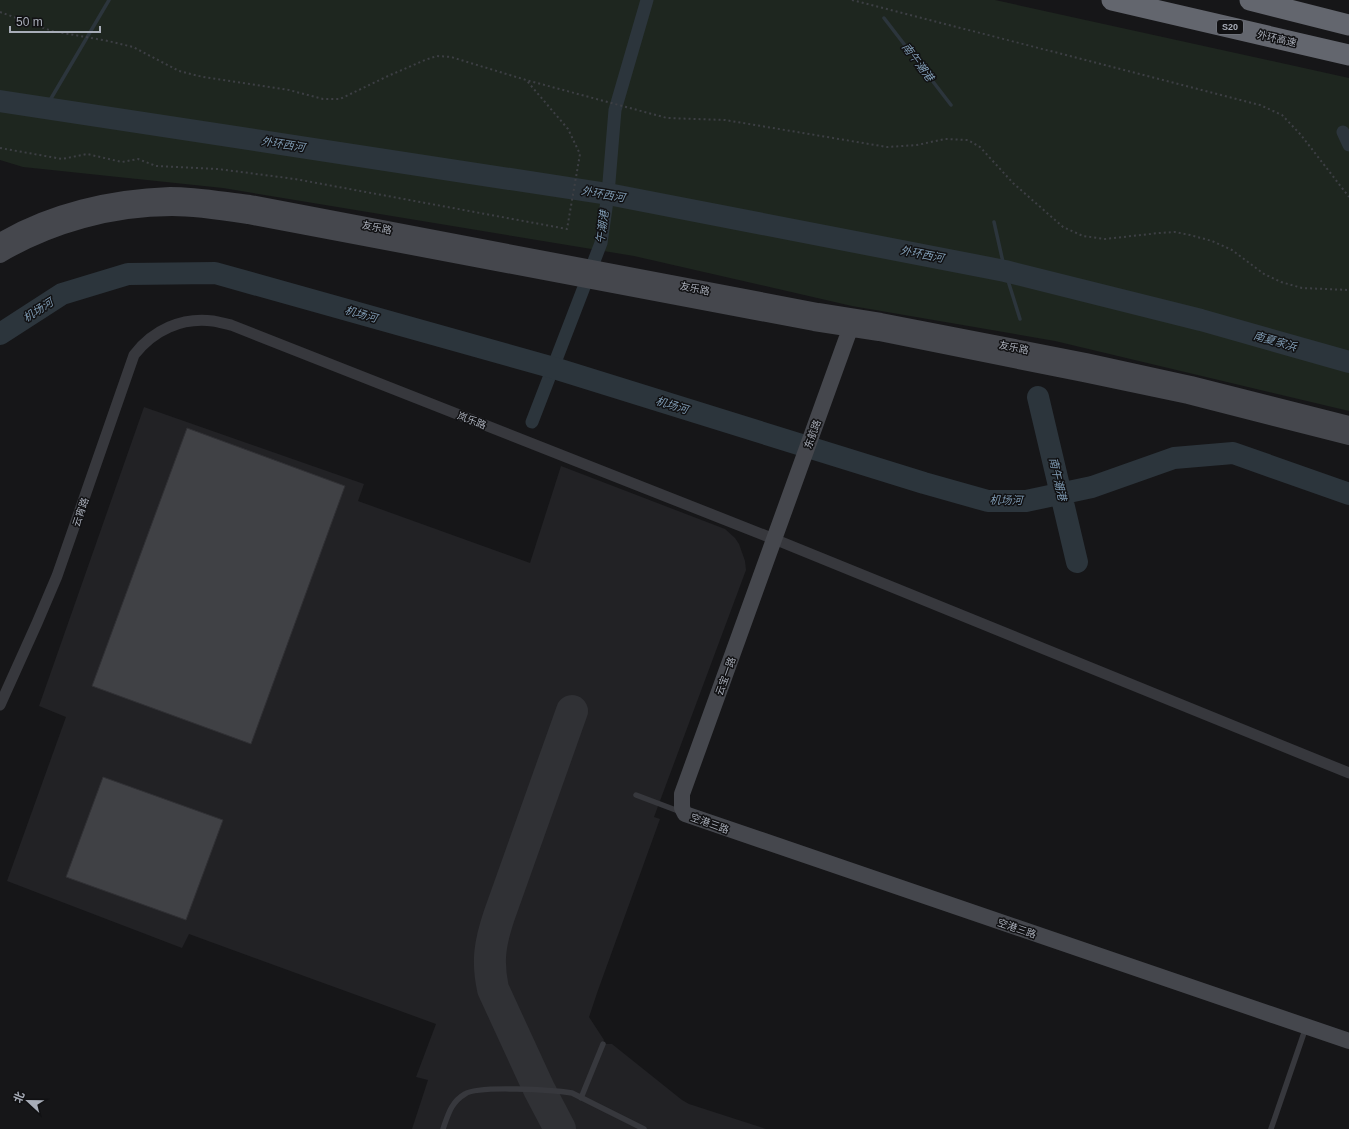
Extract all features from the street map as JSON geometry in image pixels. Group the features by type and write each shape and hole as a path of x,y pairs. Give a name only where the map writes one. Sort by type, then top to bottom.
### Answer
{"highway":[{"name":"外环高速","path":"1112,0 1349,55"},
{"path":"1250,0 1349,25"}],"main road":[{"name":"友乐路","path":"42,228 73,223 103,215 137,210 171,208 204,210 248,216 569,270 852,323 1008,346 1176,381 1349,424"},
{"path":"0,241 42,228"},
{"path":"0,255 42,228"},
{"path":"843,355 852,323"},
{"name":"友乐路","path":"852,323 1052,368 1188,396 1349,437"},
{"name":"东航路","path":"774,539 852,323"},
{"name":"云宝一路","path":"685,814 682,808 682,794 774,539"},
{"name":"空港三路","path":"685,814 1349,1041"}],"street":[{"name":"岚乐路","path":"166,328 182,323 197,321 213,321 231,325 774,539 1349,773"},
{"name":"云宵路","path":"0,705 38,623 57,576 132,361 142,345 166,328"}],"lane":[{"path":"636,795 685,814"},
{"path":"1271,1129 1306,1026"},
{"path":"581,1098 603,1044"},
{"path":"443,1129 452,1105 467,1092 492,1090 550,1090 572,1093 644,1129"}],"path":[{"path":"852,0 1260,105 1282,115 1302,134 1349,197"},
{"path":"0,12 52,31 133,47 179,71 203,77 289,90 323,100 340,99 424,60 437,56 450,57 526,80 667,118 725,120 887,147 917,145 945,139 968,140 980,147 1013,183 1064,227 1083,236 1105,239 1175,232 1190,235 1212,241 1232,250 1264,274 1281,282 1302,288 1349,290"},
{"path":"0,148 62,159 87,154 122,162 138,159 156,166 218,169 295,179 567,229 580,154 568,129 526,80"}],"shaded area":[{"path":"0,0 995,0 1349,78 1349,411 1055,341 852,306 634,256 223,188 23,167 0,160"},
{"path":"144,407 364,484 358,501 530,563 561,466 725,529 735,538 739,544 745,561 746,570 654,817 660,819 589,1017 604,1040 602,1044 612,1044 682,1100 689,1104 766,1129 412,1129 428,1080 416,1077 436,1024 189,934 182,948 7,881 66,717 39,706"}],"building":[{"path":"187,428 345,486 251,744 92,686"},
{"path":"103,777 223,820 186,920 66,877"}],"waterway":[{"path":"46,107 109,0"},
{"name":"午潮港","path":"532,422 601,243 608,194 615,110 647,0"},
{"name":"南午潮港","path":"884,18 951,105"},
{"name":"外环西河","path":"0,101 608,194 1005,271 1201,320 1349,362"},
{"path":"1343,132 1349,145"},
{"name":"南午潮港","path":"994,222 1005,271 1020,319"},
{"name":"机场河","path":"0,334 62,294 128,274 215,273 554,368 924,483 988,501 1026,501 1092,487 1174,458 1233,453 1349,494"},
{"name":"南午潮港","path":"1038,397 1077,562"}],"taxiway":[{"path":"560,1129 539,1089 493,989 490,970 490,952 493,935 499,916 572,711"}],"water label":[{"name":"南夏家浜","path":"1275,341"}]}
